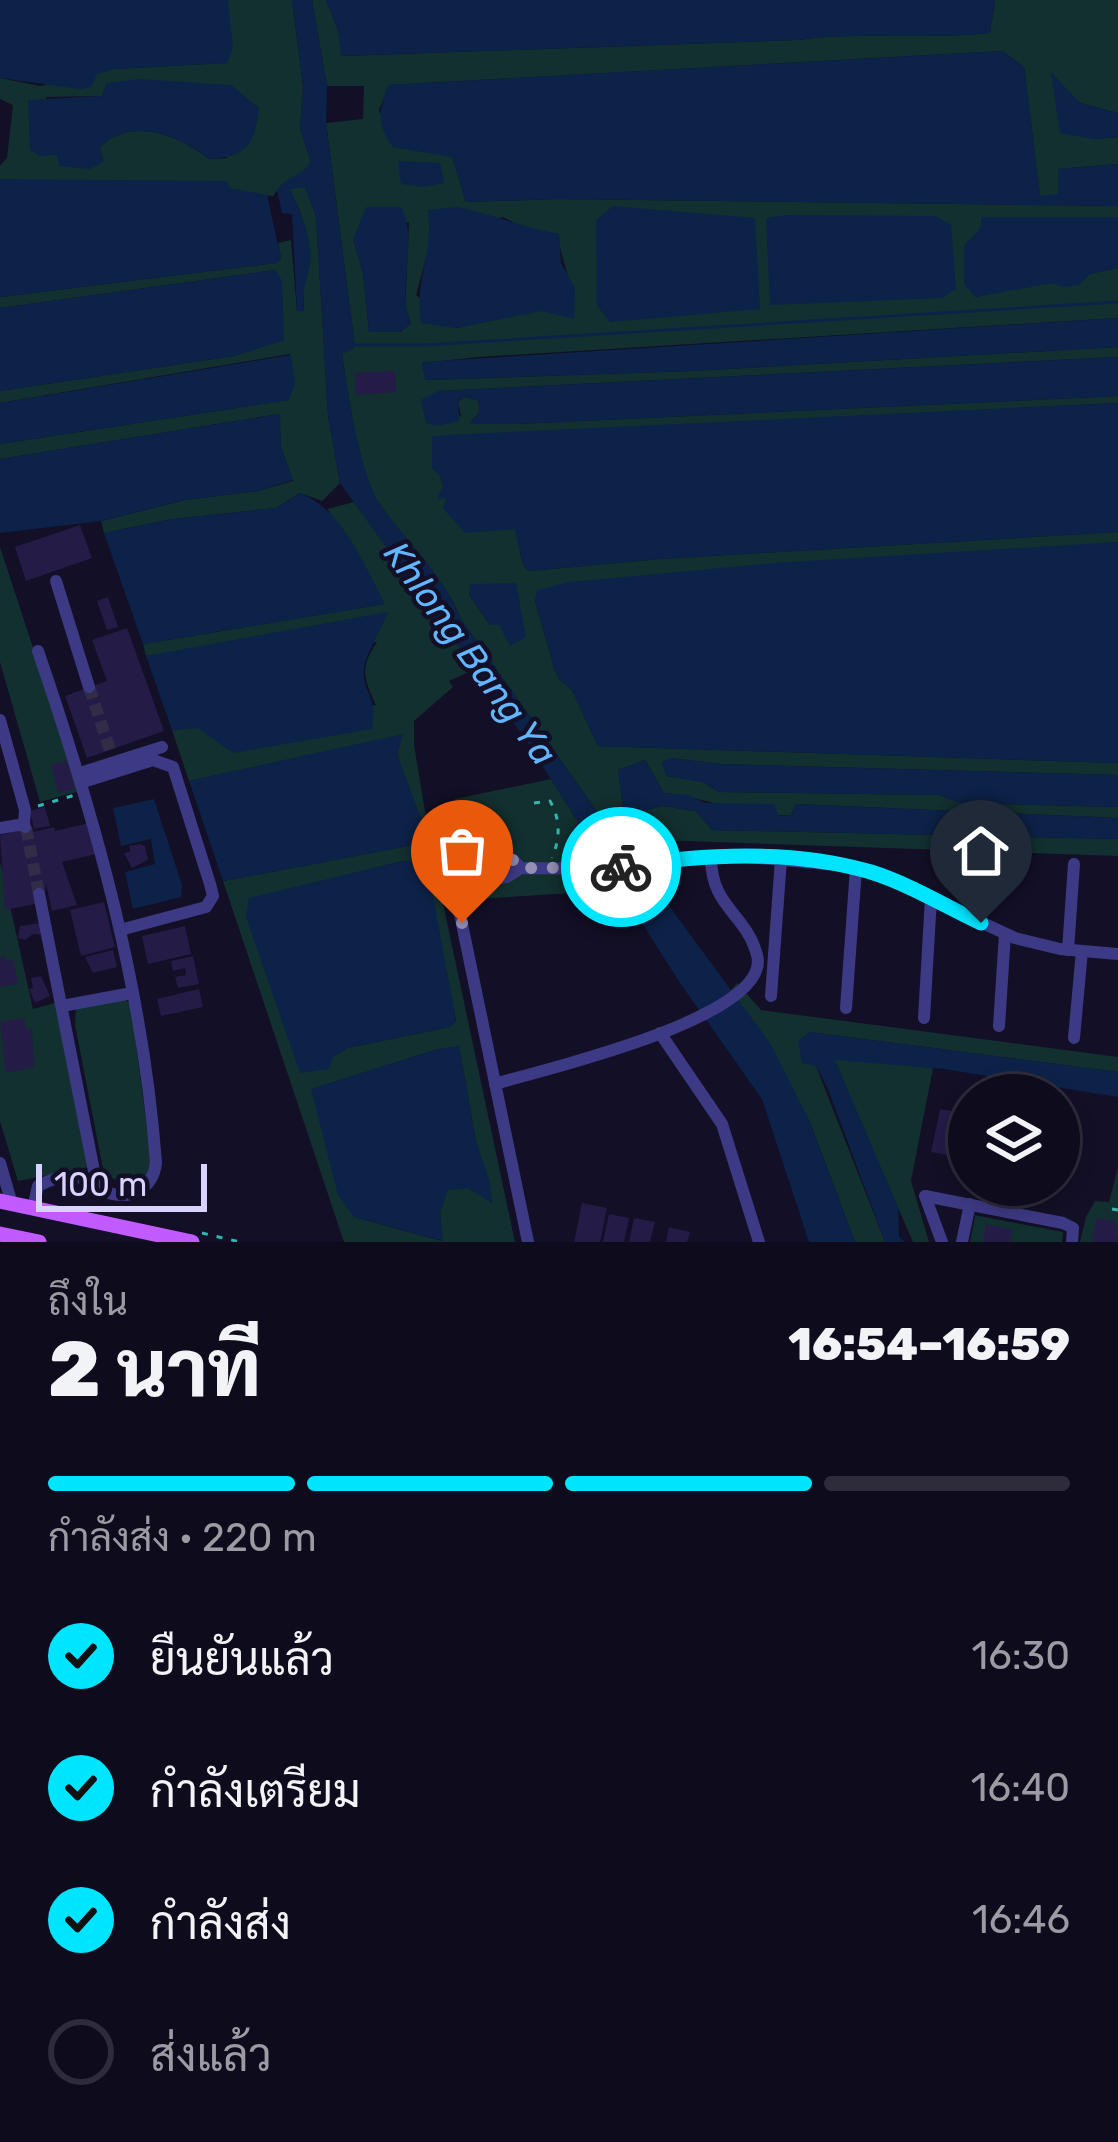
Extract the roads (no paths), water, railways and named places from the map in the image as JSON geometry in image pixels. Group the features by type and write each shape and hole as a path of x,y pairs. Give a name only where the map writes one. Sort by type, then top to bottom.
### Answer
{"main road":[{"path":"6,1203 192,1242"},
{"path":"0,1234 40,1242"}],"street":[{"path":"56,580 89,688"},
{"path":"33,1208 35,1190 47,1181 76,1177 122,1196 149,1186 154,1176 154,1136 120,930 83,782 38,650"},
{"path":"0,720 25,821 0,828"},
{"path":"83,782 112,756 162,747"},
{"path":"83,782 153,760 173,767 210,884 213,896 206,907 120,930"},
{"path":"440,818 528,1242"},
{"path":"454,883 507,877 521,868 608,869 694,857 856,868 1005,934 1075,951 1118,954"},
{"path":"495,1084 700,1019 741,993 756,975 759,958 744,928 716,892 711,857"},
{"path":"449,859 512,859 521,868"},
{"path":"771,996 781,860"},
{"path":"1074,864 1075,1038"},
{"path":"846,1008 856,868"},
{"path":"39,894 97,1186"},
{"path":"924,1018 931,898"},
{"path":"1000,1026 1005,934"},
{"path":"62,1006 132,993"},
{"path":"660,1033 722,1124 759,1242"},
{"path":"0,1163 6,1203"},
{"path":"943,1242 925,1196 948,1200"},
{"path":"962,1242 970,1206"},
{"path":"980,1206 1063,1223 1073,1228 1072,1242"}],"water":[{"path":"0,0 228,0 233,48 227,63 114,69 97,74 91,87 80,89 0,78"},
{"name":"Khlong Bang Ya","path":"292,0 312,0 327,86 326,123 355,347 342,354 356,433 374,493 605,823 628,839 675,914 770,1043 809,1120 855,1242 809,1242 762,1099 680,983 526,740 340,483 328,415 316,216 305,187 290,189 311,255 304,311 297,311 292,214 282,213 277,190 311,162 300,128 303,86"},
{"path":"326,0 995,0 990,33 341,56 338,30"},
{"path":"1002,51 1024,67 1040,196 1058,194 1058,169 1118,164 1118,206 466,202 452,157 393,147 381,117 388,85"},
{"path":"1051,72 1080,103 1118,113 1118,137 1094,139 1060,133"},
{"path":"138,79 231,85 259,108 251,140 233,155 209,159 170,137 126,133 100,147 103,162 90,169 59,166 57,155 40,156 30,150 28,100 102,96 107,83"},
{"path":"398,161 440,163 444,183 401,184"},
{"path":"0,179 227,181 229,188 267,195 281,258 276,263 0,297"},
{"path":"613,206 755,218 760,309 610,322 597,306 596,220"},
{"path":"366,207 401,207 406,221 405,295 411,324 399,332 369,332 363,273 353,239"},
{"path":"457,207 559,234 561,263 575,288 574,319 542,311 456,328 421,323 428,210"},
{"path":"936,216 951,225 956,289 942,298 770,305 766,218"},
{"path":"981,217 1118,217 1118,268 1090,274 1079,285 1053,283 975,297 964,284 964,245 981,228"},
{"path":"275,270 282,281 284,340 234,356 0,391 0,308"},
{"path":"1118,318 1118,347 691,371 425,380 422,362"},
{"path":"291,355 295,384 289,400 0,444 0,403"},
{"path":"1118,357 1118,396 517,424 470,424 480,411 478,400 464,397 458,402 459,421 436,426 426,423 421,400 438,391"},
{"path":"1118,403 1118,532 529,571 523,565 515,529 465,533 443,508 446,498 437,499 443,487 432,468 432,437 447,435"},
{"path":"280,414 281,447 293,480 101,521 0,533 0,459"},
{"path":"300,493 340,525 385,604 143,644 104,533 173,519 276,508"},
{"path":"1118,542 1118,763 598,746 572,690 554,668 535,600 537,590 570,582 774,563"},
{"path":"516,583 526,637 510,646 499,625 490,625 469,595 471,584"},
{"path":"388,612 364,669 373,709 372,729 233,753 198,728 172,730 146,656"},
{"path":"403,734 397,755 430,842 223,881 189,781"},
{"path":"671,758 720,764 1118,775 1118,807 961,803 938,795 719,792 703,782 666,776 662,762"},
{"path":"645,760 664,793 688,795 705,803 774,804 779,816 791,815 796,804 1118,818 1118,839 712,830 696,811 662,806 624,815 618,770"},
{"path":"154,799 182,885 181,897 133,909 125,872 155,864 151,839 121,846 113,808"},
{"path":"403,861 427,864 456,1021 450,1027 347,1048 333,1057 329,1069 300,1073 246,917 249,898"},
{"path":"809,1032 1118,1072 1118,1097 1080,1091 1080,1074 975,1074 835,1060 898,1207 899,1237 905,1242 885,1242 828,1089 816,1066 802,1063 798,1041"},
{"path":"459,1046 492,1203 468,1188 448,1190 440,1212 443,1241 354,1217 338,1195 311,1089"}],"waterway":[{"path":"353,345 424,345 1118,302"}],"tunnel":[{"path":"89,687 110,750"},
{"path":"26,828 39,894"}]}
